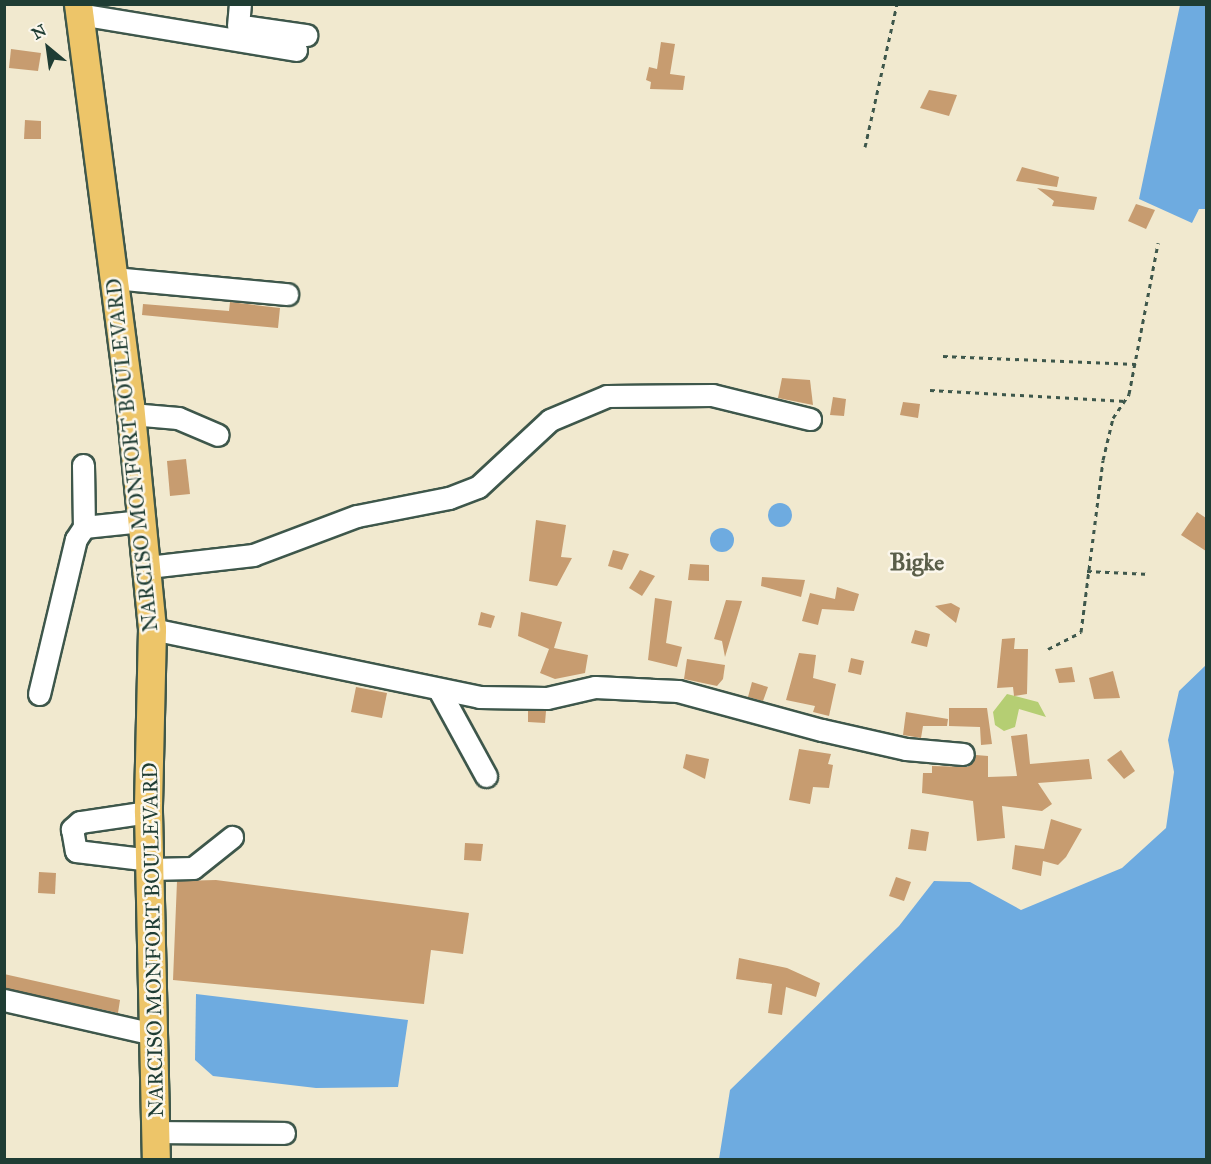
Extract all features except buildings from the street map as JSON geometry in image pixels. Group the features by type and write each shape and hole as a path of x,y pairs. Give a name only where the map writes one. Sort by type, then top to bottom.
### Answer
{"main road":[{"name":"NARCISO MONFORT BOULEVARD","path":"78,9 132,414 148,567 152,629 148,812 156,1160"}],"street":[{"path":"78,9 301,43 238,26 112,4"},
{"path":"238,26 240,4"},
{"path":"113,278 287,294"},
{"path":"148,567 253,555 367,513 448,498 478,487 550,420 607,396 712,394 810,419"},
{"path":"132,414 178,418 218,435"},
{"path":"39,694 69,566 84,527 83,465"},
{"path":"84,527 142,521"},
{"path":"152,629 479,697 547,698 595,687 644,686 906,749 963,754"},
{"path":"439,690 486,776"},
{"path":"148,812 80,822 72,828 76,851 150,865 193,868 232,837"},
{"path":"4,1000 154,1034"},
{"path":"156,1132 284,1132"}],"path":[{"path":"865,147 897,4"},
{"path":"1048,649 1081,632 1087,571 1108,437 1126,401 1137,364 1158,243"},
{"path":"944,356 1137,364"},
{"path":"930,390 1126,401"},
{"path":"1087,571 1150,574"}],"green space":[{"path":"1007,694 1038,702 1046,717 1019,709 1015,727 1004,731 995,725 993,712"}],"water":[{"path":"1180,5 1206,5 1206,209 1199,209 1192,223 1139,199"},
{"path":"780,503 785,504 791,510 791,520 785,526 780,527 775,526 769,520 768,515 769,510 775,504"},
{"path":"722,528 730,532 734,540 730,548 722,552 714,548 710,540 714,532"},
{"path":"1206,665 1206,1159 719,1159 730,1090 899,926 934,881 970,882 1021,910 1122,868 1166,828 1174,772 1168,740 1179,691"},
{"path":"196,994 408,1020 398,1087 316,1088 213,1076 195,1060"}],"district":[{"name":"Bigke","path":"917,563"}]}
